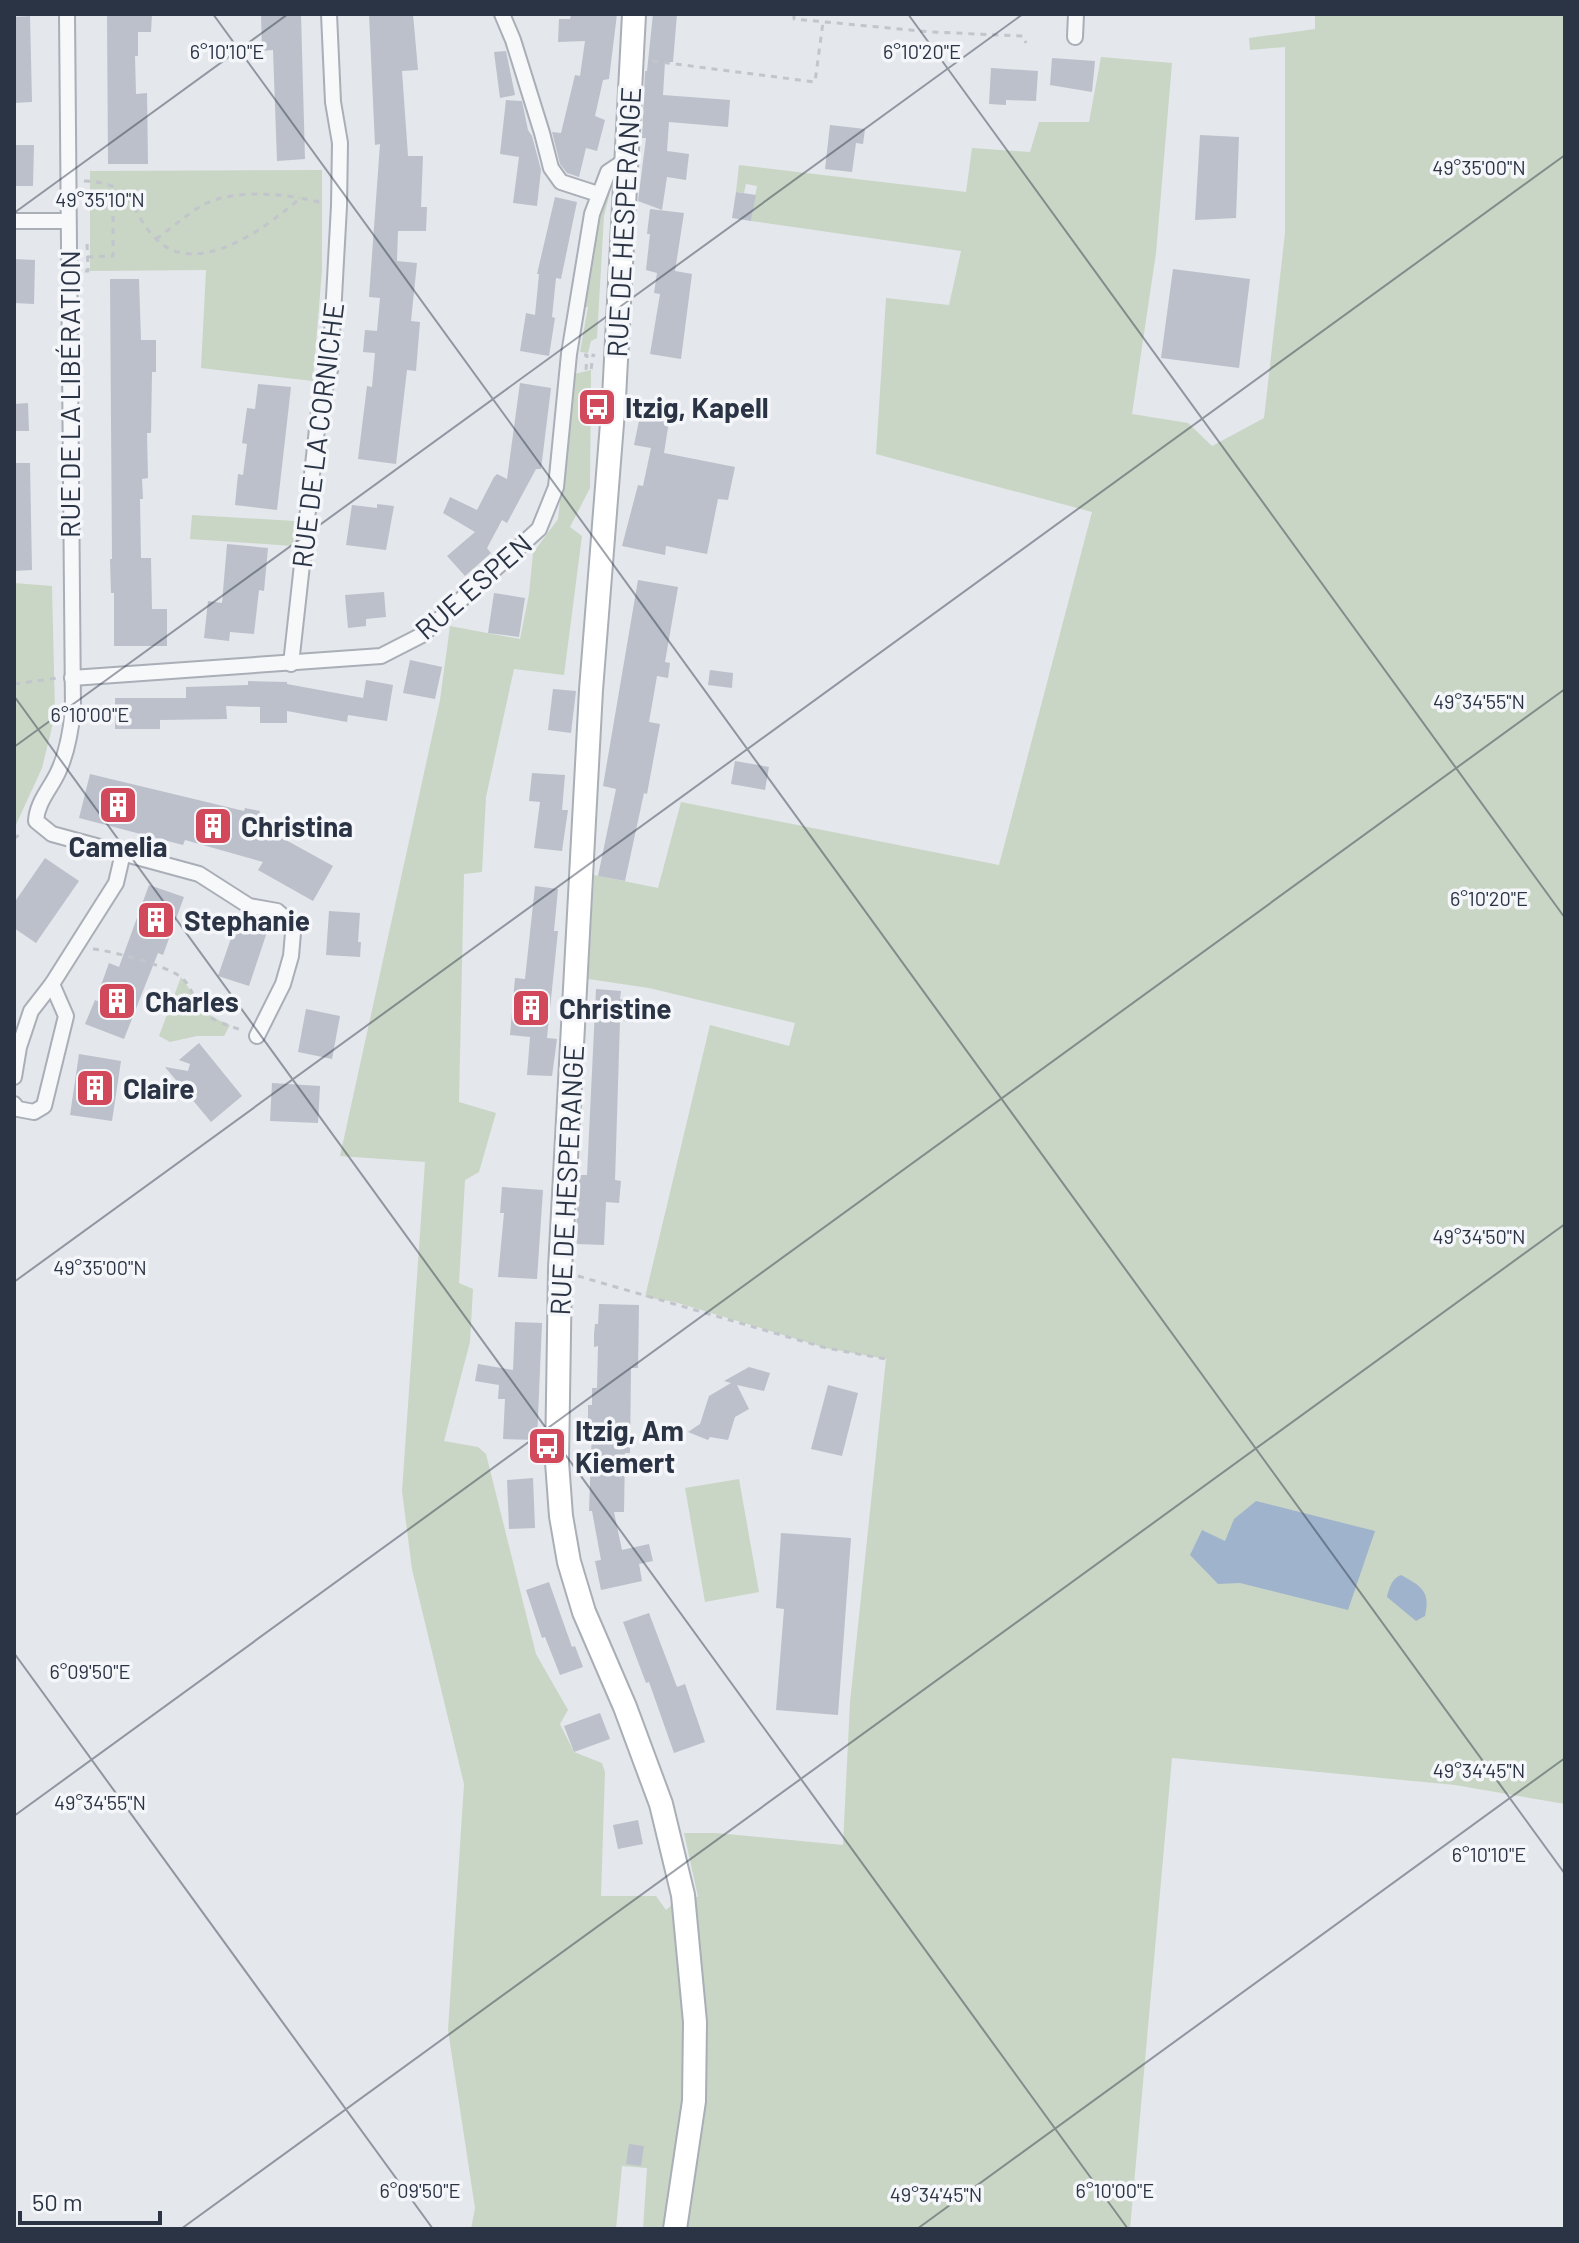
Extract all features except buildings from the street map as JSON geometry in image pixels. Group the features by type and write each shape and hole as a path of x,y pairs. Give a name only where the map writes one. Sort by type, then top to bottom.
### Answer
{"main road":[{"name":"RUE DE HESPERANGE","path":"634,14 614,398 590,706 560,1269 557,1462 561,1516 569,1562 584,1612 625,1707 661,1804 683,1895 695,2022 694,2085 675,2229"}],"street":[{"name":"RUE DE LA LIBÉRATION","path":"67,14 70,740 59,771 36,810 36,821 52,834 123,853"},
{"name":"RUE DE LA CORNICHE","path":"291,664 319,411 330,370 340,143 333,102 329,14"},
{"path":"502,14 513,40 551,168 561,182 598,194"},
{"path":"1075,37 1076,14"},
{"name":"RUE ESPEN","path":"72,678 381,656 422,635 539,529 556,487 569,354 598,194 608,172 626,160"},
{"path":"14,221 68,221"},
{"path":"14,1077 19,1047 31,1011 52,984 116,883 123,853 199,874 249,906 277,911 287,920 293,933 291,956 283,984 257,1036"},
{"path":"14,1104 18,1109 34,1112 44,1106 66,1016 52,984"}],"path":[{"path":"794,14 794,19 823,22 1023,36 1026,43"},
{"path":"640,59 815,82 823,22"},
{"path":"68,182 95,182 126,194 156,239 167,249 180,253 222,249 248,237 284,213 300,198"},
{"path":"87,257 113,256 113,188"},
{"path":"156,239 205,204 218,199 274,193 339,206"},
{"path":"16,682 72,678"},
{"path":"74,948 114,951 181,977 200,1008 212,1018 257,1036"},
{"path":"560,1269 645,1297 675,1302 826,1348 886,1359"}],"green space":[{"path":"1315,14 1565,14 1565,1804 1455,1785 1172,1758 1130,2229 643,2229 647,2168 622,2166 616,2229 471,2229 475,2208 448,2030 464,1784 412,1569 402,1491 425,1162 340,1156 440,700 450,626 520,639 533,553 558,519 574,374 591,370 590,488 570,527 582,536 564,675 514,669 486,797 482,872 464,874 459,1102 496,1113 479,1172 465,1180 459,1283 473,1289 470,1342 444,1441 478,1447 486,1454 536,1654 568,1710 560,1724 574,1752 602,1763 605,1772 601,1896 656,1896 666,1910 683,1895 698,1897 684,1833 716,1833 843,1845 850,1702 886,1359 826,1348 675,1302 645,1297 710,1025 789,1046 795,1023 649,988 588,979 594,875 658,888 681,802 999,865 1092,512 876,454 886,298 949,305 961,251 751,221 757,186 746,184 744,193 736,192 739,165 966,192 972,148 1030,152 1039,122 1089,122 1101,57 1172,63 1156,253 1132,414 1188,423 1212,446 1264,418 1285,233 1285,47 1250,50 1249,38 1315,29"},
{"path":"322,170 322,270 313,381 201,368 206,270 90,271 90,171"},
{"path":"610,192 604,216 597,338 591,341 588,353 580,352 588,307 581,307 604,194"},
{"path":"192,515 295,521 293,546 190,539"},
{"path":"14,583 52,586 55,715 42,768 14,829"},
{"path":"181,977 205,1011 230,1025 224,1036 197,1036 170,1042 159,1036"},
{"path":"739,1479 759,1592 705,1602 685,1488"}],"water":[{"path":"1256,1501 1375,1531 1348,1610 1240,1583 1218,1584 1190,1555 1202,1530 1225,1541 1234,1519"},
{"path":"1401,1575 1423,1590 1427,1601 1425,1616 1416,1621 1387,1597 1393,1581"}],"place":[{"name":"Itzig, Kapell","path":"597,407"},
{"name":"Camelia","path":"118,805"},
{"name":"Christina","path":"213,826"},
{"name":"Stephanie","path":"156,920"},
{"name":"Charles","path":"117,1001"},
{"name":"Christine","path":"531,1008"},
{"name":"Claire","path":"95,1088"},
{"name":"Itzig, Am Kiemert","path":"547,1446"}]}
